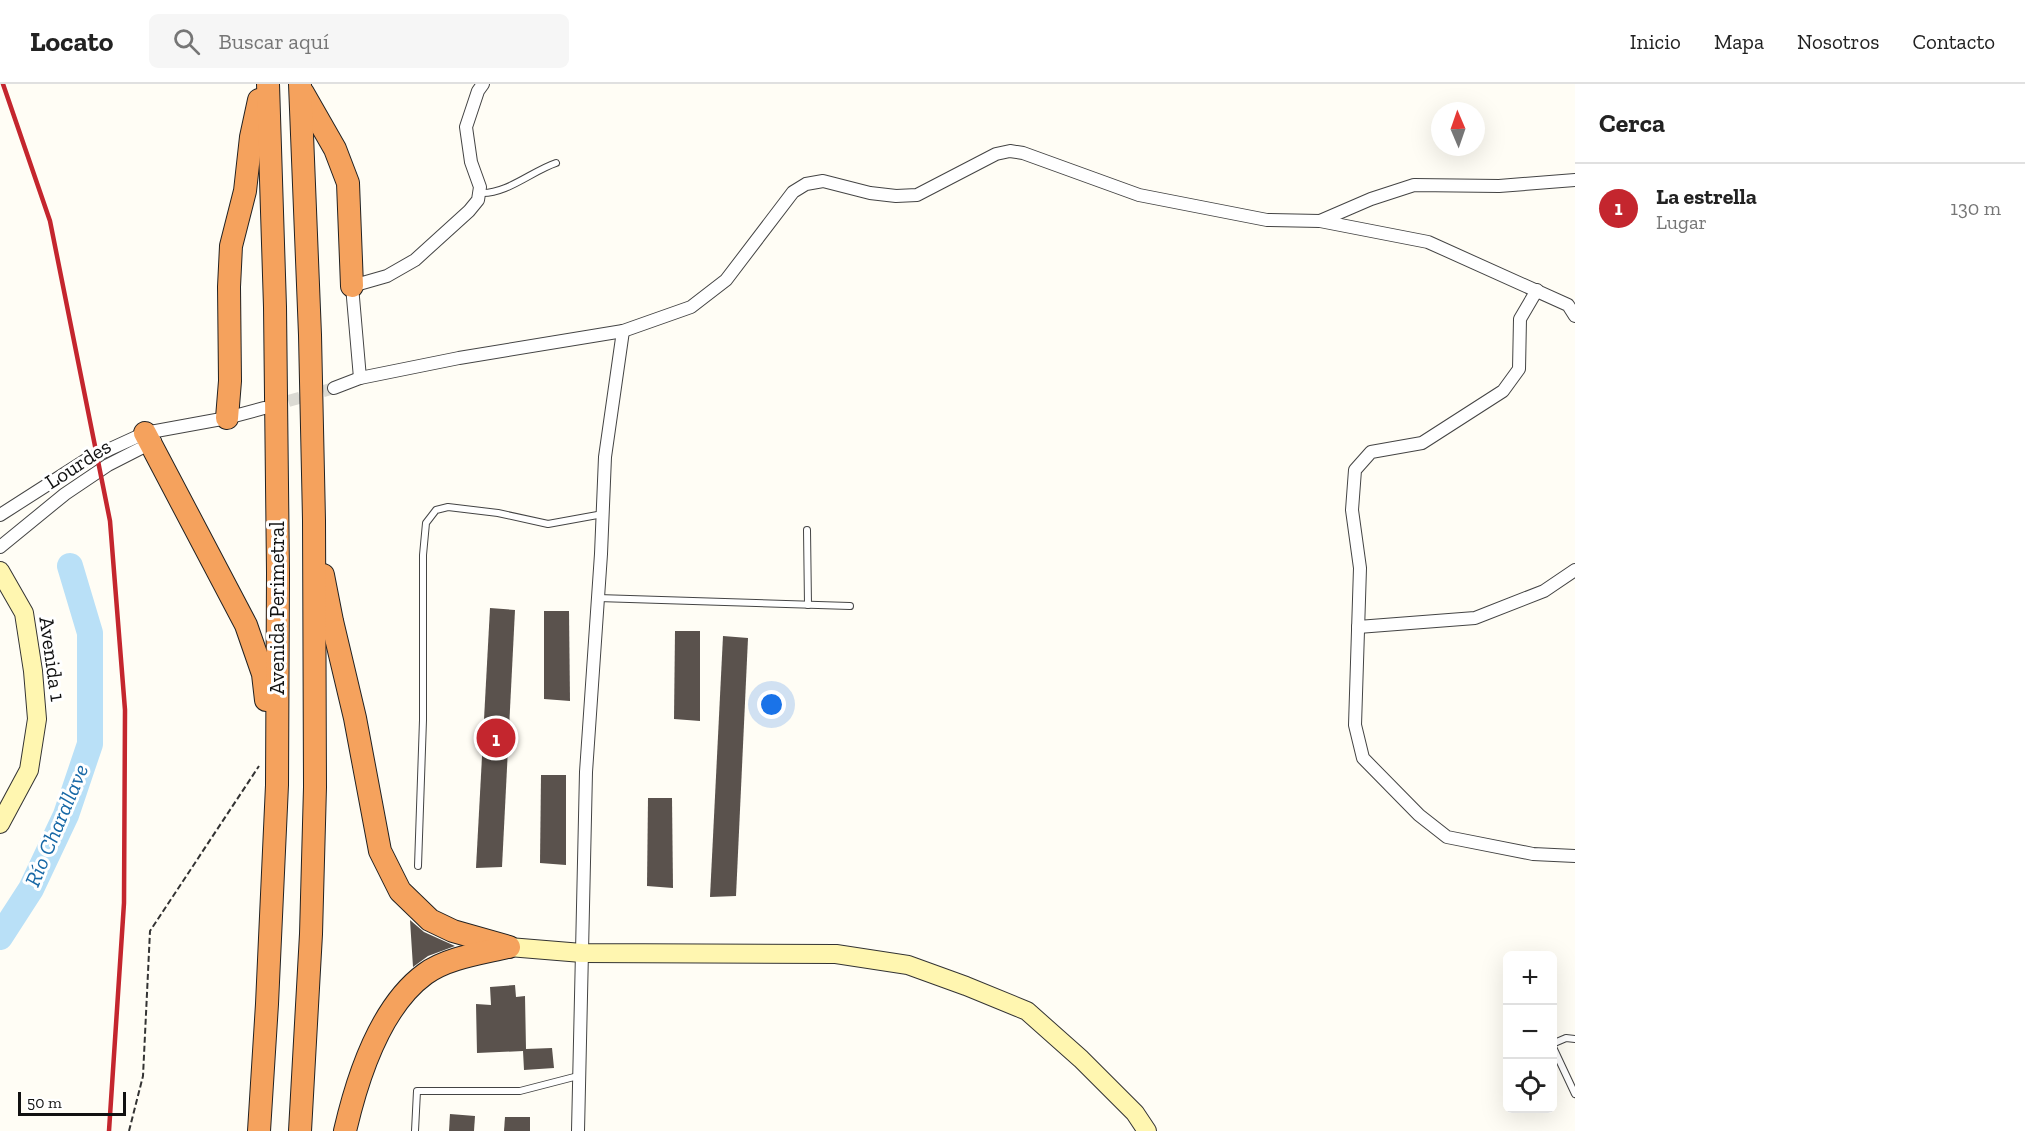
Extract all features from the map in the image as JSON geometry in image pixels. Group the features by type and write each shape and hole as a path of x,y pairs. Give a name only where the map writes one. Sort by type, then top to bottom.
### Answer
{"highway":[{"path":"227,418 230,381 231,246 245,191 251,137 262,84"},
{"name":"Avenida Perimetral","path":"259,1131 277,785 278,573 268,84"},
{"path":"300,87 335,149 348,183 352,285"},
{"name":"Avenida Perimetral","path":"300,87 314,520 315,787 310,946 300,1131"},
{"path":"304,162 309,151 322,145 335,149"},
{"path":"147,438 246,625 263,674 277,785"},
{"path":"314,520 332,621 353,707 381,850 400,891 430,920 453,931 508,946"},
{"path":"345,1131 354,1095 384,1024 400,996 426,972 460,958 508,946"}],"street":[{"path":"360,378 352,285 387,276 415,260 478,200 481,193 471,162 466,127 477,91 483,84"},
{"path":"334,388 360,378 459,358 623,331 691,307 726,280 794,192 806,184 823,181 870,193 896,196 917,195 996,154 1010,151 1023,153 1139,195 1267,220 1320,220 1428,242 1568,305 1575,316"},
{"path":"1320,220 1371,199 1414,185 1499,186 1575,180"},
{"path":"1537,290 1520,319 1519,369 1503,391 1422,443 1371,452 1355,470 1352,510 1360,568 1356,725 1363,758 1419,815 1447,837 1533,854 1575,856"},
{"path":"578,1131 586,772 605,457 623,331"},
{"path":"0,515 86,460 185,425 227,418 264,408"},
{"name":"Lourdes","path":"0,547 65,494 147,438"},
{"path":"1358,627 1475,618 1544,591 1575,570"},
{"name":"Avenida 1","path":"0,571 24,613 33,671 37,719 29,770 5,803 0,824"},
{"path":"508,946 582,953 836,954 908,965 1027,1011 1081,1059 1135,1113 1148,1131"}],"lane":[{"path":"481,193 489,194 556,163"},
{"path":"418,866 423,720 423,555 426,523 436,510 448,507 498,513 548,524 603,514"},
{"path":"807,530 808,605"},
{"path":"598,598 850,606"},
{"path":"1557,1042 1566,1038 1575,1039"},
{"path":"1557,1056 1575,1094"},
{"path":"415,1131 417,1091 520,1091 578,1076"}],"path":[{"path":"129,1131 143,1076 150,932 272,746"}],"building":[{"path":"490,608 515,610 502,867 476,868"},
{"path":"544,611 569,611 570,701 544,699"},
{"path":"675,631 700,631 700,721 674,719"},
{"path":"723,636 748,638 736,896 710,897"},
{"path":"541,775 566,775 566,865 540,863"},
{"path":"648,798 672,798 673,888 647,886"},
{"path":"410,920 424,932 455,946 428,956 413,967"},
{"path":"515,985 516,997 525,996 526,1049 552,1048 554,1068 524,1070 523,1051 477,1053 476,1004 491,1005 490,987"},
{"path":"450,1114 475,1116 474,1131 449,1131"},
{"path":"505,1117 530,1117 530,1131 504,1131"}],"waterway":[{"name":"Río Charallave","path":"0,937 31,889 66,815 90,744 90,633 70,566"}],"tunnel":[{"path":"271,406 334,388"}],"railway":[{"path":"3,84 50,221 110,521 125,710 124,903 109,1131"}],"place":[{"name":"La estrella","path":"496,738"}]}
